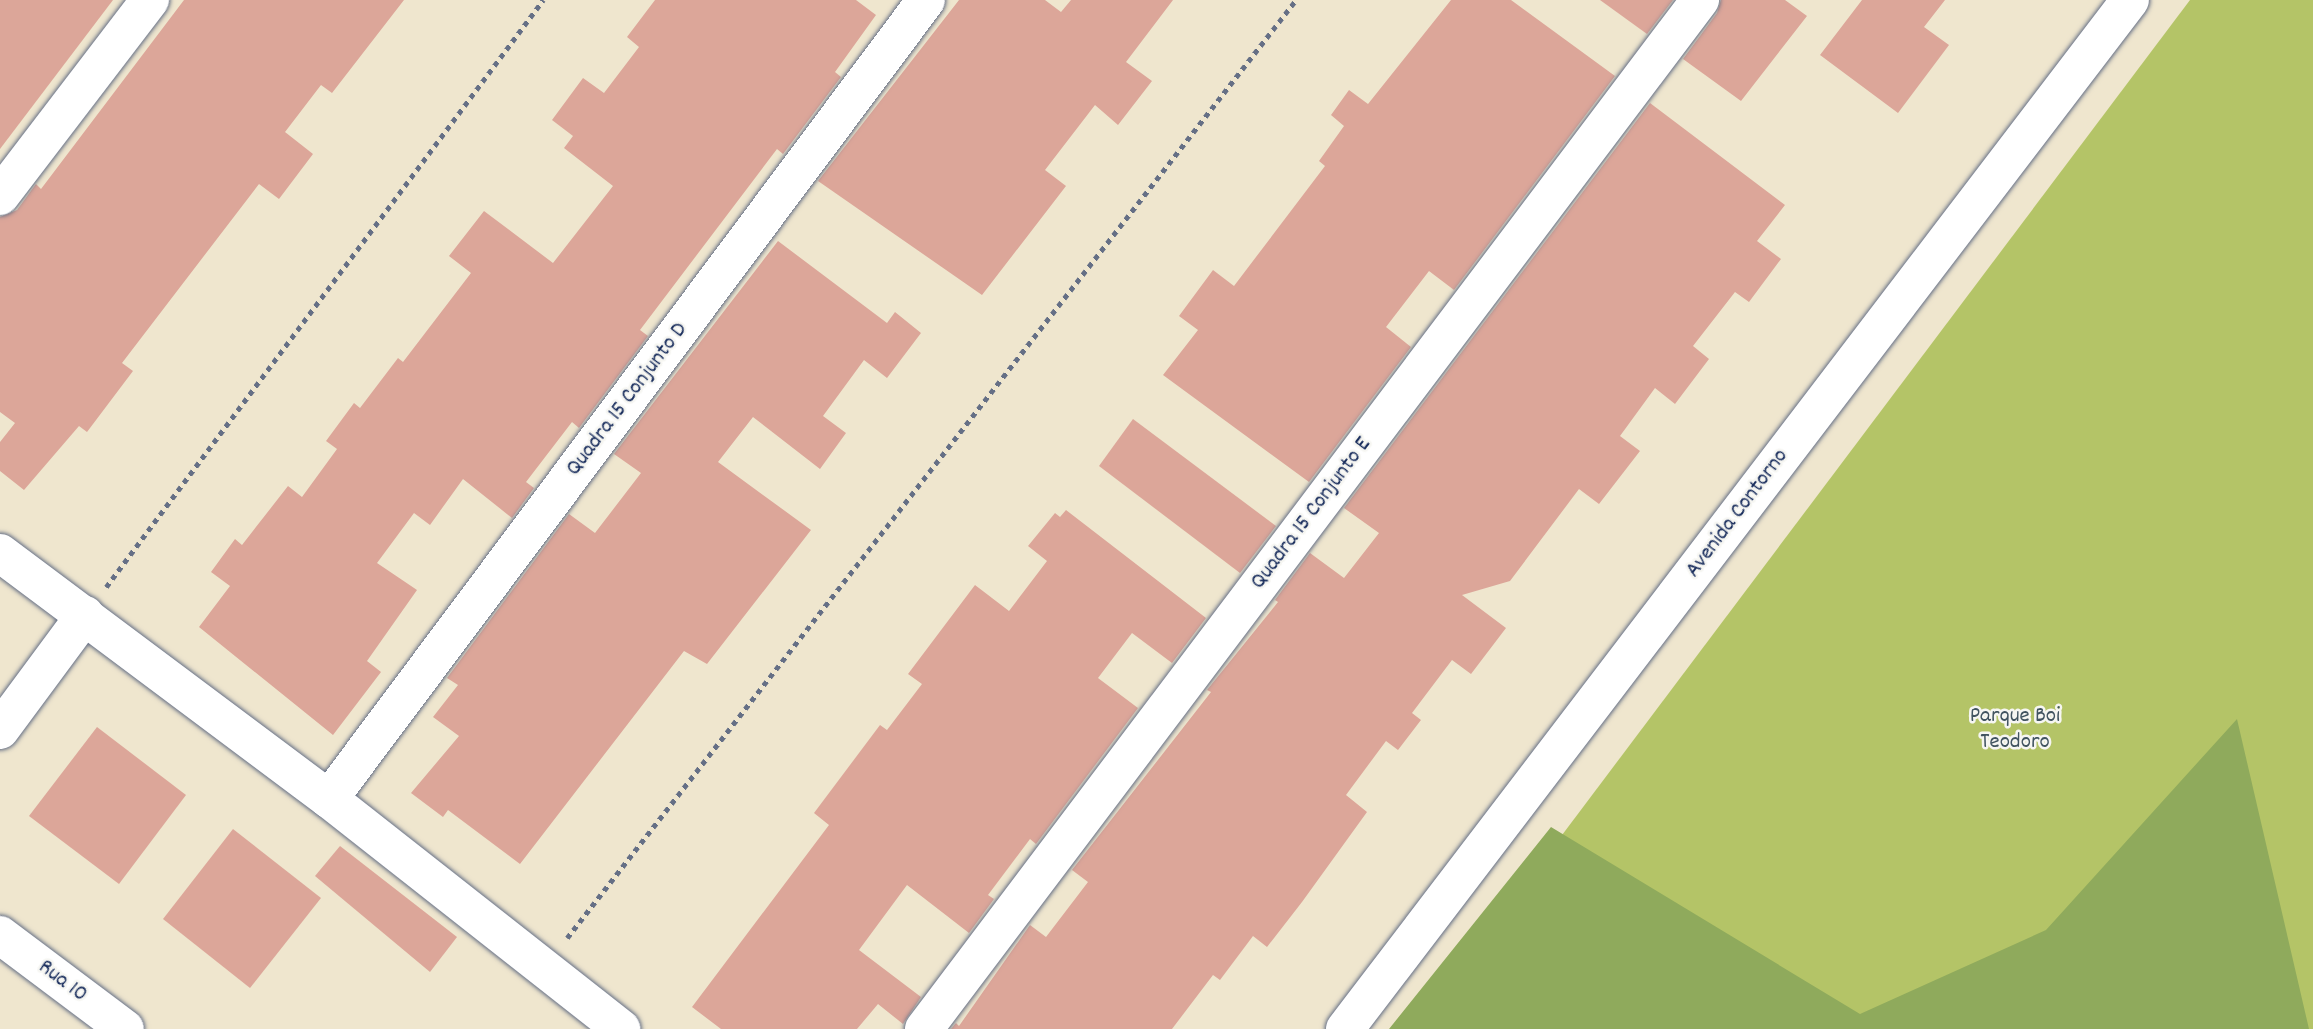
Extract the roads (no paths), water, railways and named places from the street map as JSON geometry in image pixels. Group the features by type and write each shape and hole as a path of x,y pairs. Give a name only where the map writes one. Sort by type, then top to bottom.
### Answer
{"street":[{"path":"0,196 150,0"},
{"name":"Quadra 15 Conjunto D","path":"329,799 926,0"},
{"name":"Quadra 15 Conjunto E","path":"924,1029 1700,0"},
{"name":"Avenida Contorno","path":"1345,1029 2130,0"},
{"path":"0,553 329,799 621,1029"},
{"path":"0,730 85,615"},
{"name":"Rua 10","path":"0,935 125,1029"}],"park label":[{"name":"Parque Boi Teodoro","path":"2015,730"}]}
